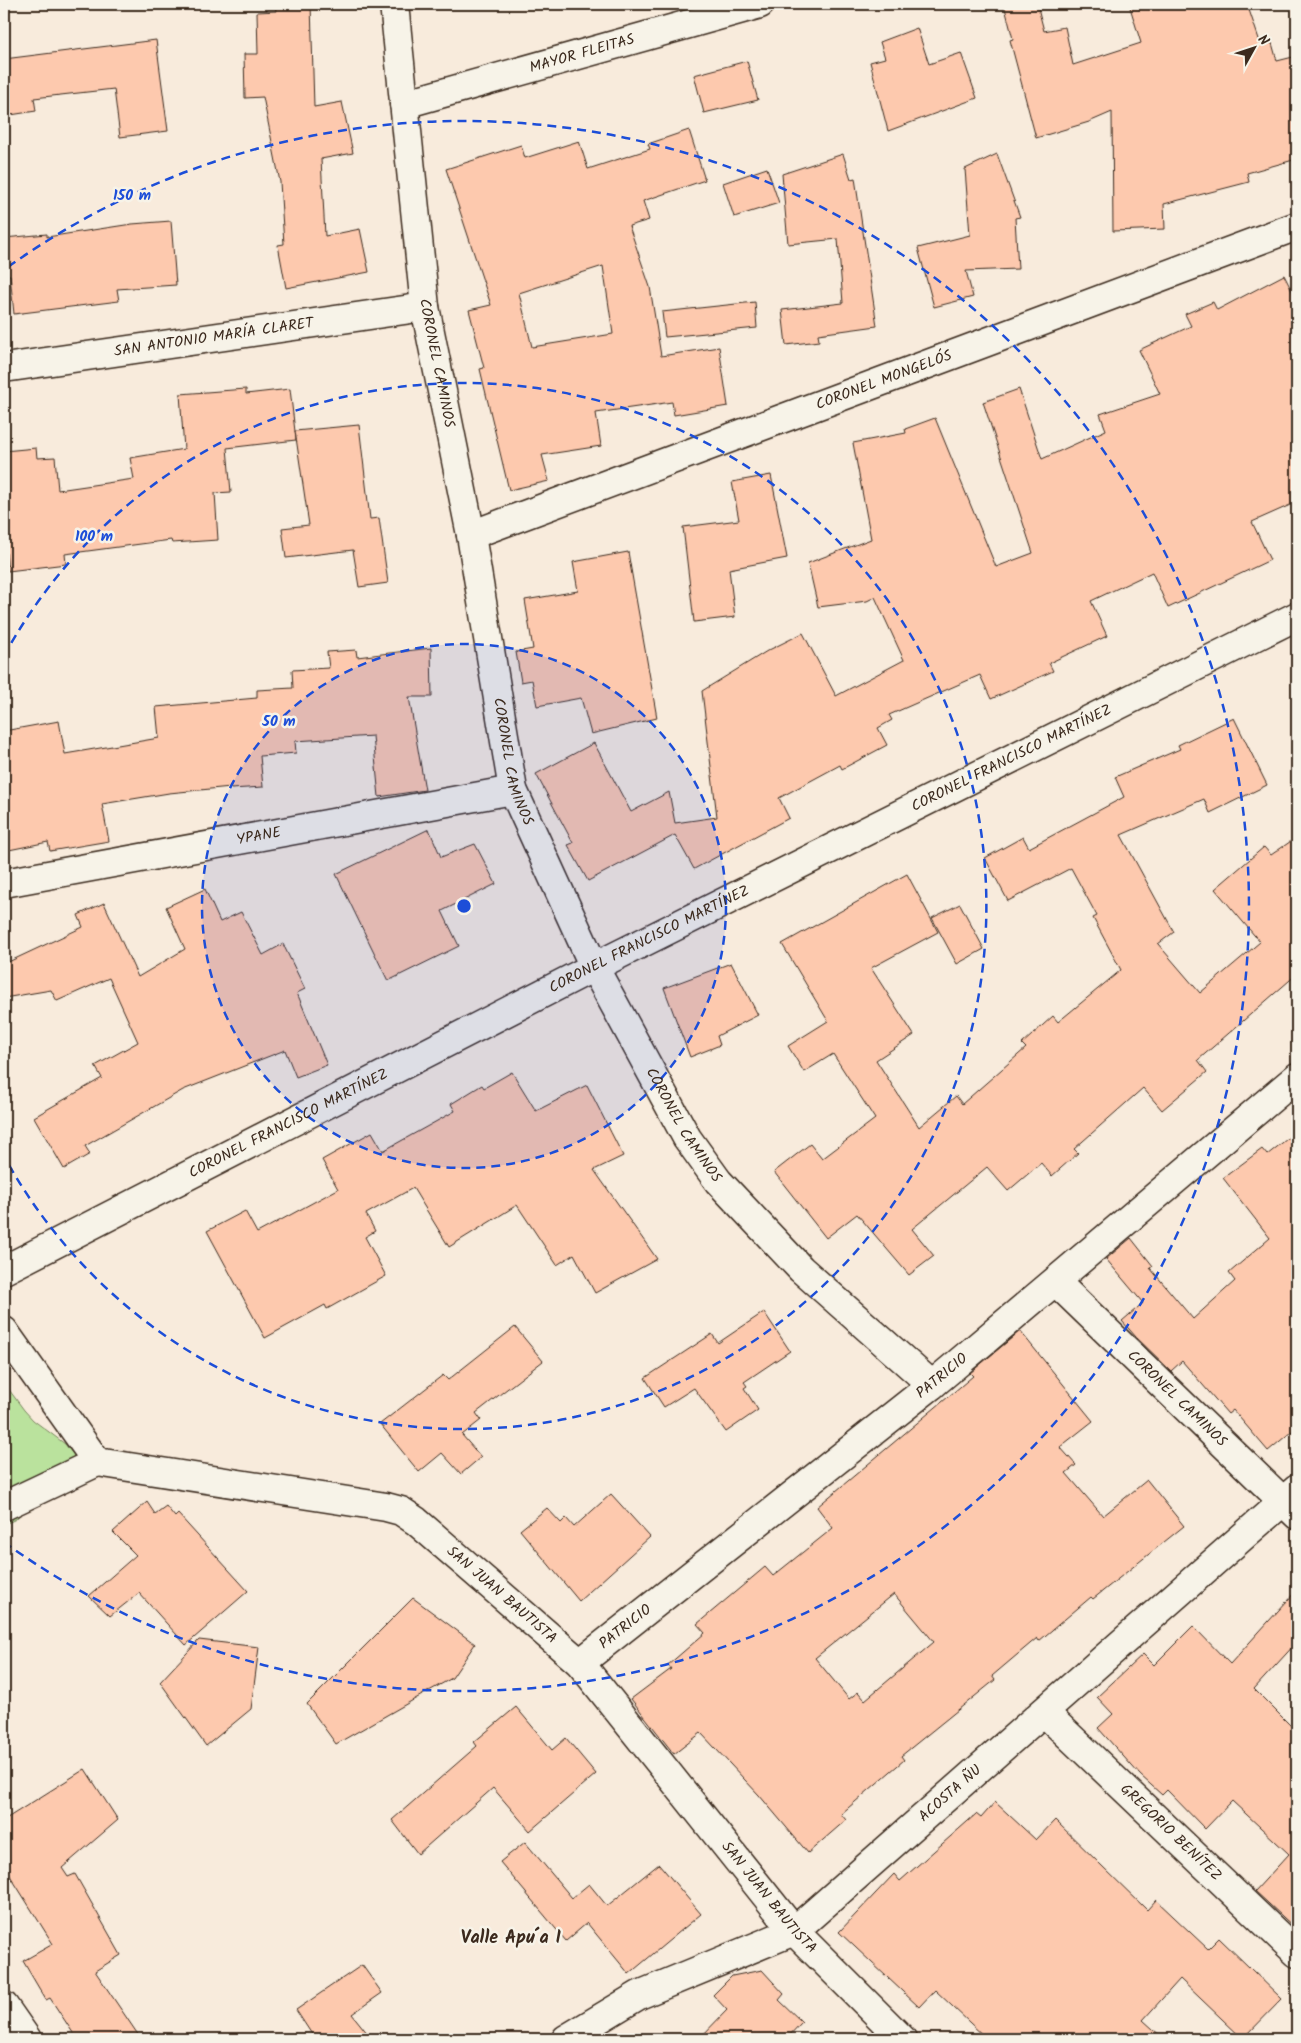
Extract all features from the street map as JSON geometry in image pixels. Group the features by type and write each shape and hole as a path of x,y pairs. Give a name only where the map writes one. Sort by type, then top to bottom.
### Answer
{"street":[{"name":"CORONEL CAMINOS","path":"394,4 425,306 471,535 513,790 594,966 687,1138 718,1181 801,1269 932,1385"},
{"name":"MAYOR FLEITAS","path":"404,104 760,4"},
{"name":"CORONEL MONGELÓS","path":"471,535 1297,226"},
{"name":"SAN ANTONIO MARÍA CLARET","path":"4,368 425,306"},
{"name":"CORONEL FRANCISCO MARTÍNEZ","path":"4,1270 594,966 1297,616"},
{"name":"YPANE","path":"4,883 513,790"},
{"name":"PATRICIO","path":"580,1663 932,1385 1297,1077"},
{"name":"CORONEL CAMINOS","path":"1056,1282 1292,1502"},
{"path":"4,1331 97,1462 4,1506"},
{"name":"SAN JUAN BAUTISTA","path":"97,1462 386,1507 401,1511 416,1521 580,1663 794,1931 902,2039"},
{"name":"ACOSTA ÑU","path":"566,2039 639,1995 794,1931 1044,1712 1292,1502"},
{"name":"GREGORIO BENÍTEZ","path":"1044,1712 1297,1952"},
{"path":"4,2006 27,2039"}],"green space":[{"path":"4,1383 33,1420 65,1444 80,1463 79,1483 74,1487 32,1503 17,1518 4,1523"}],"building":[{"path":"275,4 311,4 314,107 342,102 353,153 321,159 325,236 360,229 369,272 286,288 278,245 284,244 280,182 263,97 245,98 244,54 258,54 257,12 276,11"},
{"path":"1004,4 1037,4 1044,31 1065,27 1073,65 1141,43 1129,4 1247,4 1261,45 1272,43 1277,61 1297,56 1297,159 1247,173 1249,182 1164,204 1165,229 1113,231 1112,112 1089,122 1036,138 1010,40 1013,39"},
{"path":"917,28 929,64 961,53 977,98 888,131 870,62 885,58 880,42"},
{"path":"156,40 168,131 120,137 114,89 34,98 36,111 4,116 4,59"},
{"path":"747,61 758,100 704,113 694,75"},
{"path":"689,130 705,180 643,201 649,220 629,226 650,287 661,356 719,347 728,406 674,415 672,402 596,413 601,446 542,455 549,481 509,490 480,369 484,368 469,310 491,305 446,169 521,145 525,158 579,141 588,169 650,149 648,144","holes":["603,266 613,334 532,347 519,293"]},
{"path":"843,154 851,179 855,178 877,326 818,334 819,341 786,345 782,310 843,303 838,239 788,244 782,174"},
{"path":"997,154 1020,217 1015,218 1018,269 966,271 973,297 934,307 918,248 970,235 965,169"},
{"path":"767,168 779,203 734,217 723,183"},
{"path":"171,221 176,285 117,289 119,301 14,314 10,275 4,275 4,238 47,234 47,237 132,224"},
{"path":"1284,275 1297,301 1297,502 1252,522 1270,560 1168,608 1152,572 1091,601 1107,636 1049,663 1053,671 991,699 980,675 889,715 892,720 878,728 887,745 842,769 840,765 779,798 789,818 694,869 675,835 588,881 568,845 573,843 536,774 594,743 631,812 669,792 675,823 717,817 702,691 767,651 803,633 836,696 904,660 875,597 867,601 818,607 808,563 871,539 853,443 906,433 905,429 935,418 996,567 1033,553 983,402 1019,389 1042,459 1106,430 1100,414 1160,394 1139,350 1191,326 1185,314 1213,302 1217,310"},
{"path":"755,302 757,328 665,337 662,312"},
{"path":"246,389 246,394 290,389 296,440 227,448 231,492 215,493 218,540 172,543 171,540 65,554 66,564 8,571 4,532 4,451 36,448 37,458 55,457 58,490 134,479 130,458 184,449 180,394"},
{"path":"359,425 370,519 379,518 388,583 359,587 353,550 286,558 282,528 309,525 295,431"},
{"path":"771,475 787,558 729,569 735,617 694,622 683,527 739,520 732,482"},
{"path":"628,552 657,718 591,734 581,698 537,706 532,680 521,682 516,652 533,649 525,600 578,591 573,562"},
{"path":"431,648 432,697 409,697 425,790 379,797 373,736 295,741 296,753 260,756 263,787 231,789 231,787 169,793 102,804 109,841 50,851 48,842 4,851 4,731 59,721 65,754 159,738 156,707 257,698 257,690 293,688 292,670 329,668 327,652 356,650 357,657"},
{"path":"1234,718 1267,785 1210,813 1204,799 1121,835 1174,932 1158,944 1200,993 1260,942 1215,889 1264,847 1271,855 1297,837 1297,974 1198,1060 1207,1072 1162,1110 1143,1088 1074,1149 1078,1153 1052,1176 1041,1163 1008,1191 987,1167 912,1229 934,1256 909,1275 857,1214 826,1238 774,1172 810,1144 822,1159 875,1119 833,1054 804,1072 788,1046 828,1021 782,944 907,874 938,932 871,968 914,1035 876,1060 919,1127 956,1096 962,1104 1026,1048 1022,1044 1053,1016 1058,1022 1121,970 1093,918 1097,916 1071,868 1008,901 985,858 1023,837 1029,848 1124,797 1115,777 1180,749 1178,745"},
{"path":"429,829 441,857 475,844 496,884 442,911 459,946 388,981 336,874"},
{"path":"205,889 220,922 241,912 263,955 283,944 305,989 297,993 327,1065 296,1077 285,1050 183,1090 85,1146 90,1154 64,1169 34,1117 102,1078 95,1066 138,1042 109,978 57,1001 51,990 4,998 4,964 83,927 78,915 104,903 138,977 185,949 166,907"},
{"path":"960,904 984,949 957,964 932,918"},
{"path":"731,963 758,1015 717,1036 720,1045 690,1057 664,988"},
{"path":"512,1072 536,1111 587,1085 623,1156 594,1170 657,1259 595,1293 574,1254 557,1265 517,1205 449,1247 413,1188 366,1214 375,1231 365,1237 386,1276 327,1309 325,1305 265,1338 207,1231 245,1211 257,1233 338,1189 322,1160 372,1132 383,1151 455,1111 451,1104 482,1085 484,1088"},
{"path":"1297,1131 1297,1427 1268,1451 1233,1410 1228,1414 1182,1361 1171,1371 1122,1321 1143,1303 1106,1259 1131,1238 1153,1266 1150,1268 1193,1319 1235,1281 1229,1273 1270,1238 1223,1178 1262,1149 1267,1155"},
{"path":"764,1312 790,1351 744,1382 747,1386 744,1388 758,1410 726,1432 694,1388 664,1407 645,1378 712,1334 718,1343"},
{"path":"515,1327 543,1361 476,1413 481,1420 462,1435 481,1457 461,1474 442,1453 419,1472 380,1424 443,1375 448,1380"},
{"path":"1020,1331 1093,1421 1060,1447 1076,1465 1066,1473 1103,1516 1147,1480 1184,1526 1093,1599 1091,1597 1039,1641 1037,1638 992,1676 995,1680 901,1756 904,1760 841,1814 846,1820 808,1853 759,1795 701,1733 674,1754 631,1699 671,1669 668,1665 705,1633 697,1624 765,1567 773,1576 833,1528 817,1507 973,1376 970,1373","holes":["894,1594 934,1642 865,1700 858,1692 849,1699 815,1658"]},
{"path":"611,1494 650,1537 579,1601 520,1530 547,1508 561,1523 566,1518 574,1527"},
{"path":"147,1502 155,1514 166,1506 175,1517 178,1514 248,1591 186,1645 139,1593 110,1616 89,1596 136,1555 113,1532"},
{"path":"1297,1590 1297,1642 1254,1689 1297,1732 1297,1930 1255,1891 1289,1854 1232,1801 1205,1829 1167,1790 1162,1795 1140,1775 1098,1728 1113,1714 1097,1697 1143,1654 1154,1665 1193,1626 1230,1664"},
{"path":"413,1598 475,1644 452,1678 336,1744 307,1704"},
{"path":"199,1640 259,1647 251,1709 206,1746 160,1682"},
{"path":"516,1707 552,1750 566,1738 596,1774 530,1831 493,1788 418,1854 392,1820 477,1746 474,1742"},
{"path":"85,1769 118,1820 62,1868 68,1877 75,1874 121,1955 95,1971 141,2039 77,2039 50,1998 46,2000 23,1961 53,1944 4,1866 4,1820"},
{"path":"995,1802 1036,1840 1055,1820 1147,1910 1156,1900 1208,1949 1219,1938 1282,1999 1243,2039 1180,1979 1143,2020 1164,2039 987,2039 935,1990 919,2007 839,1932 894,1874 900,1881 976,1814 981,1818"},
{"path":"525,1842 572,1898 589,1884 607,1906 659,1864 701,1914 629,1974 587,1923 566,1941 500,1862"},
{"path":"362,1965 382,1993 352,2014 372,2039 315,2039 296,2010"},
{"path":"762,1970 784,1994 779,2000 802,2022 786,2039 699,2039 727,2010 713,1995 732,1976"}],"district":[{"name":"Valle Apu´a I","path":"511,1938"}]}
